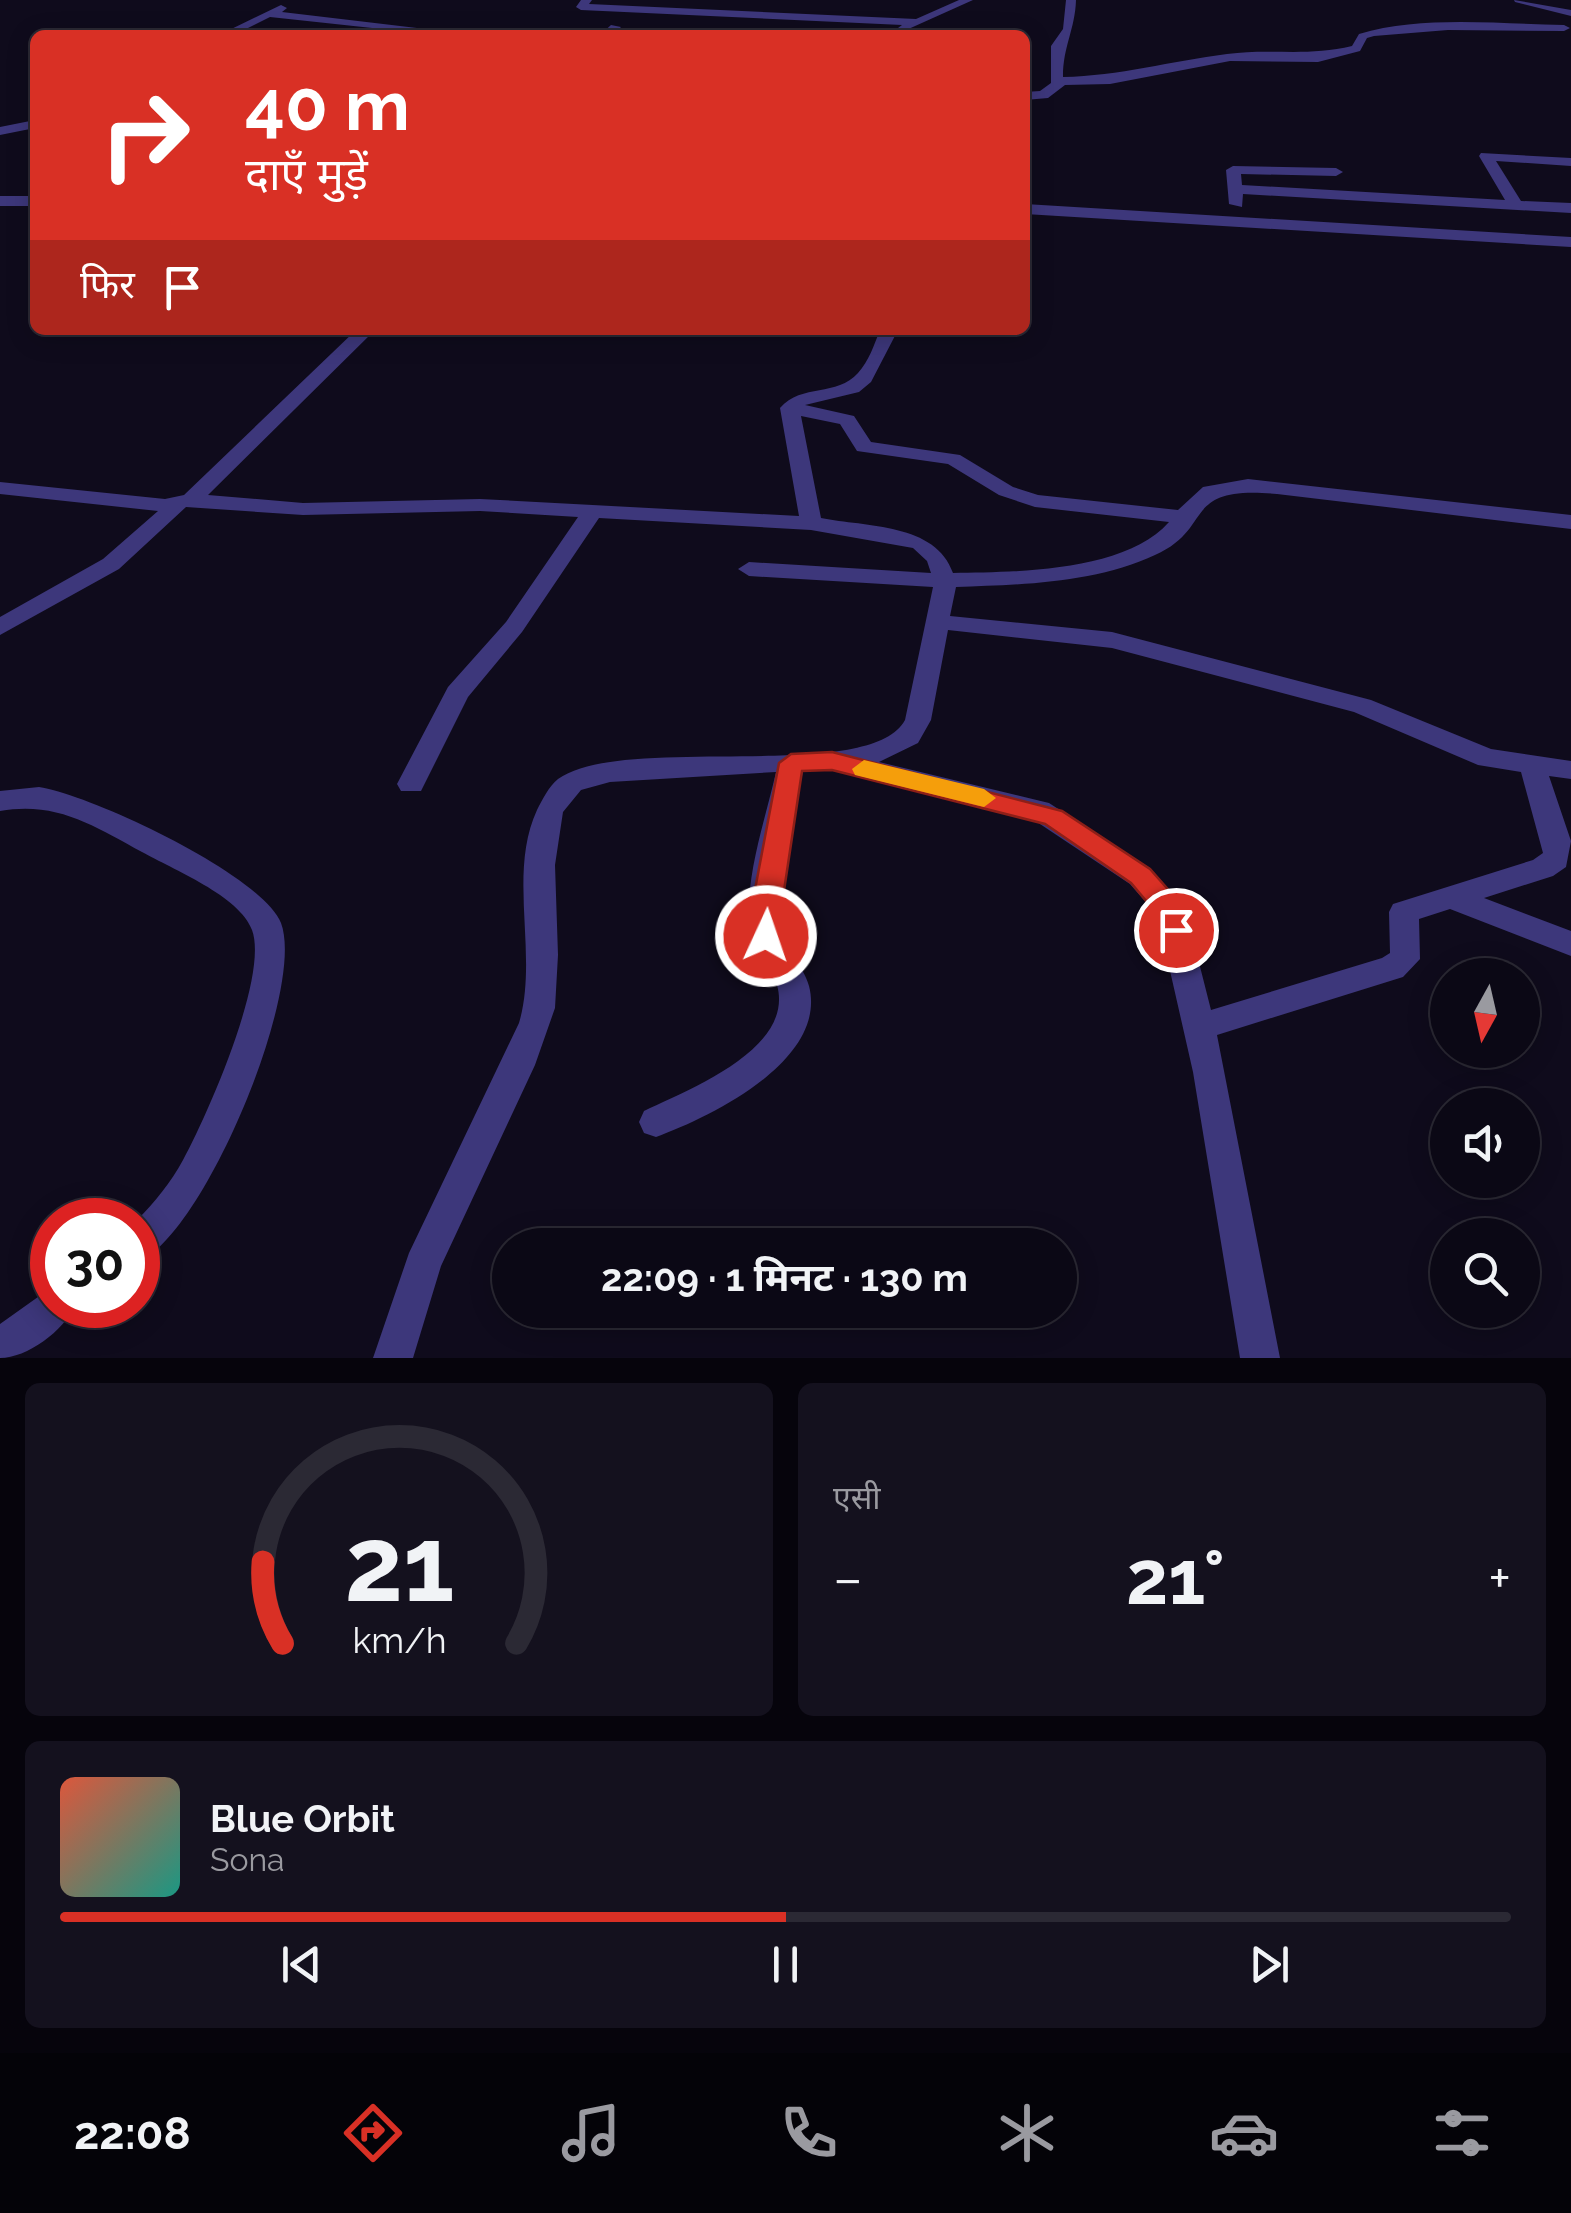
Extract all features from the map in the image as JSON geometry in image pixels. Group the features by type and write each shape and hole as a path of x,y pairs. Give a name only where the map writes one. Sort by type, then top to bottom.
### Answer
{"street":[{"path":"235,30 300,0"},
{"path":"587,0 581,7 917,22"},
{"path":"899,30 968,0"},
{"path":"1057,82 1057,46 1069,30 1071,0"},
{"path":"1518,0 1571,13"},
{"path":"268,14 422,30"},
{"path":"1030,96 1043,95 1057,82 1110,80 1230,58 1329,56 1356,48 1362,36 1373,33 1457,27 1569,29"},
{"path":"0,131 30,127"},
{"path":"1514,202 1486,156 1571,162"},
{"path":"1240,224 1231,173 1239,169 1336,172"},
{"path":"1235,188 1571,208"},
{"path":"0,201 30,201"},
{"path":"1030,209 1571,242"},
{"path":"0,627 111,564 184,503 361,335"},
{"path":"790,408 804,398 848,393 860,386 886,335"},
{"path":"790,408 847,420 864,447 953,459 1019,497 1186,517"},
{"path":"790,408 811,523"},
{"path":"748,569 946,582 1007,579 1142,553 1168,538 1214,491 1249,486 1571,522"},
{"path":"0,488 304,509 452,504 811,523 920,543 937,558 946,582 918,720 910,737 865,758 610,772 584,778 563,789 543,832 544,981 538,1010 508,1086 416,1275 392,1358"},
{"path":"410,784 457,693 514,627 592,512"},
{"path":"938,622 1112,640 1362,706 1487,758 1571,770"},
{"path":"832,761 1038,810 1140,876 1162,902 1176,930 1200,1027 1260,1358"},
{"path":"656,1122 761,1064 782,1044 792,1024 793,986 774,955 764,921 791,763"},
{"path":"1200,1027 1392,968 1405,959 1404,912 1543,868 1556,858 1559,848 1532,766"},
{"path":"0,801 45,796 92,810 247,900 268,926 273,951 269,983 211,1144 183,1193 160,1219"},
{"path":"1448,896 1571,944"},
{"path":"0,1348 30,1325"}],"slow traffic":[{"path":"864,769 984,798"}],"route":[{"path":"766,936 766,900 791,763 832,761 1038,810 1053,817 1140,876 1162,902 1176,930"}]}
